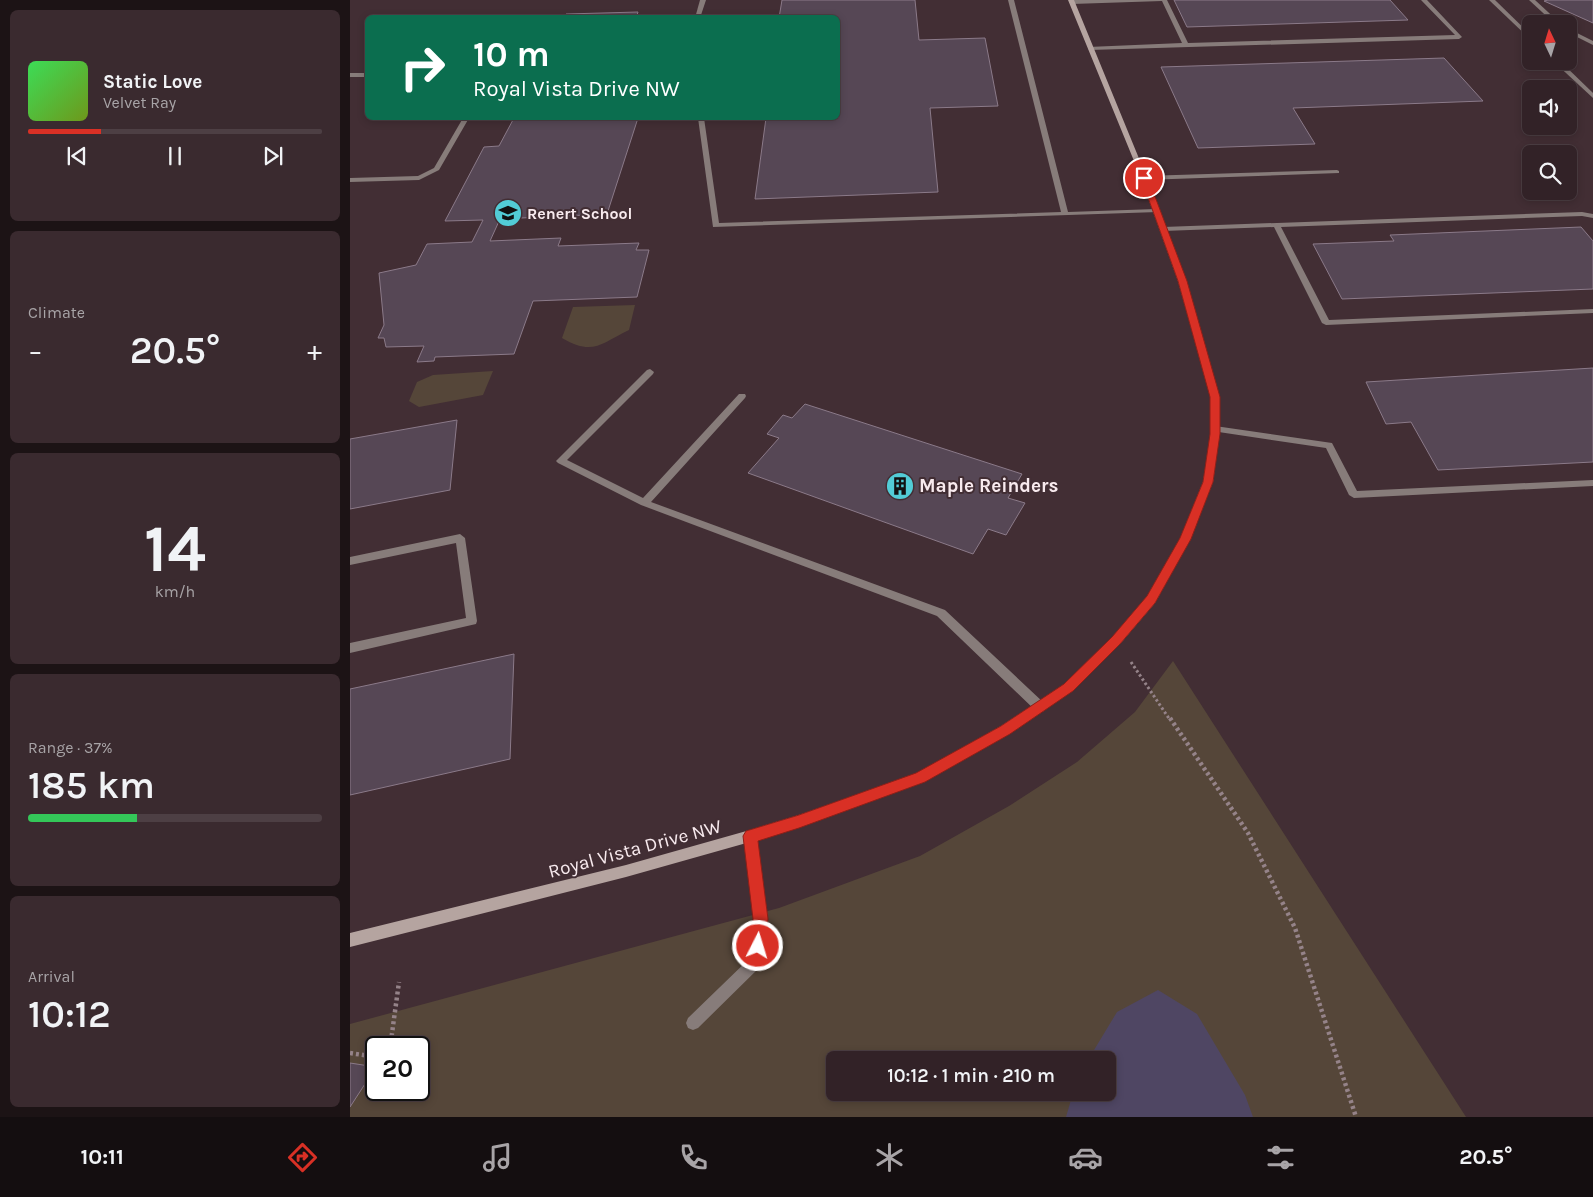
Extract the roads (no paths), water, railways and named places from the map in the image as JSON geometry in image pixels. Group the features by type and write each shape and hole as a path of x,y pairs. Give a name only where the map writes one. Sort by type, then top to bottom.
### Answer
{"street":[{"name":"Royal Vista Drive NW","path":"350,940 626,871 750,836 799,822 920,778 1005,730 1069,687 1116,641 1151,600 1185,539 1208,482 1215,429 1215,397 1182,281 1144,178 1072,1"}],"lane":[{"path":"698,15 703,0"},
{"path":"1011,0 1065,214"},
{"path":"1072,1 1162,0 1186,45"},
{"path":"1090,48 1459,37 1424,0"},
{"path":"1492,0 1522,29"},
{"path":"1532,0 1548,15"},
{"path":"1578,36 1593,43"},
{"path":"1566,70 1593,96"},
{"path":"350,75 365,74"},
{"path":"350,180 420,178 437,169 465,120"},
{"path":"701,120 716,226 1156,211"},
{"path":"1144,178 1336,172"},
{"path":"1163,229 1582,214 1593,216"},
{"path":"1276,225 1326,323 1593,311"},
{"path":"650,372 561,461 644,503 941,613 1040,707"},
{"path":"644,503 742,396"},
{"path":"1215,429 1329,445 1354,495 1593,483"},
{"path":"350,561 460,538 472,621 350,648"},
{"path":"693,1023 757,960 761,919 750,836"}],"place":[{"name":"Renert School","path":"508,213"},
{"name":"Maple Reinders","path":"900,486"}]}
